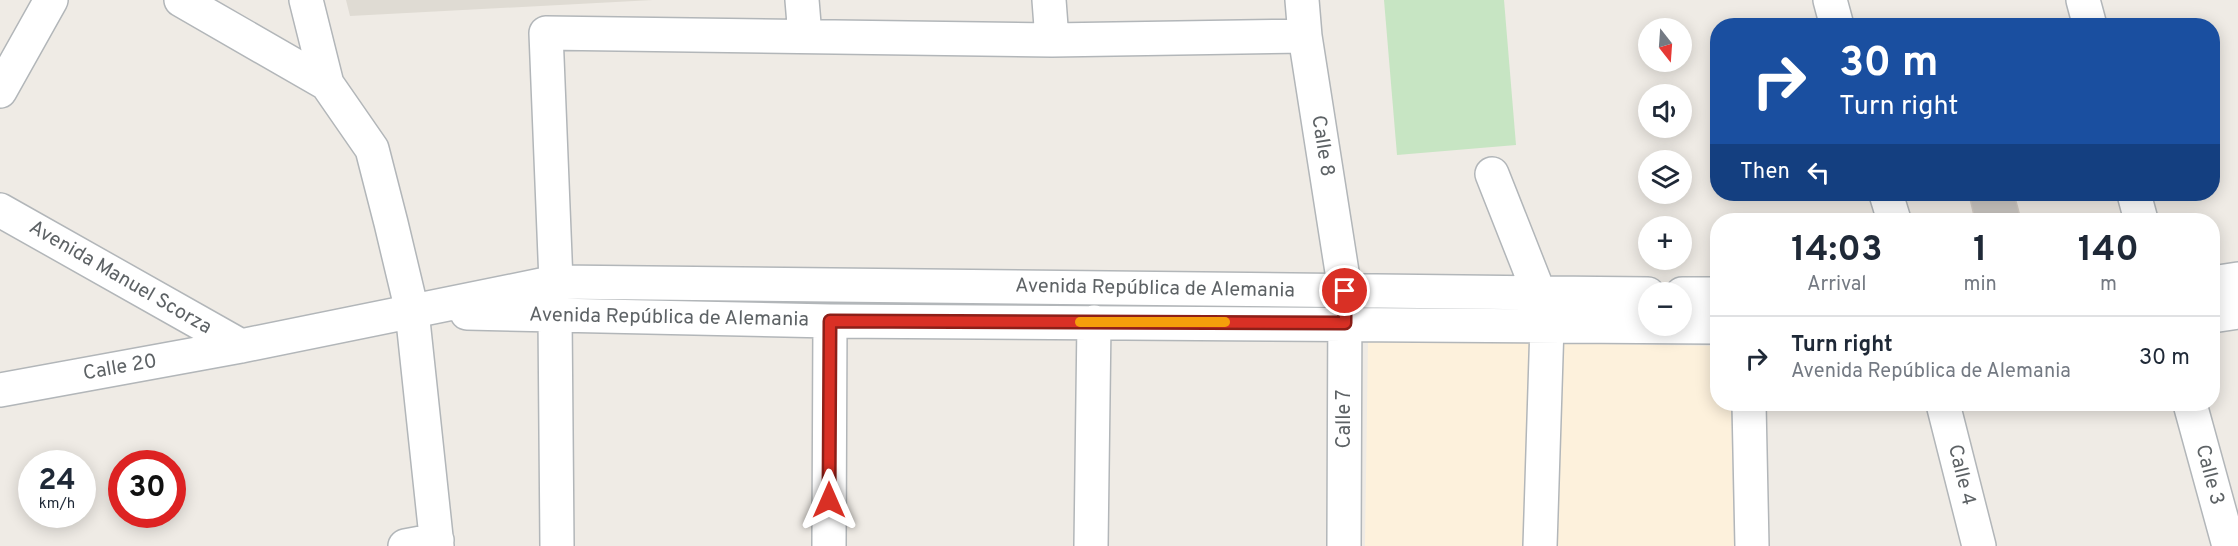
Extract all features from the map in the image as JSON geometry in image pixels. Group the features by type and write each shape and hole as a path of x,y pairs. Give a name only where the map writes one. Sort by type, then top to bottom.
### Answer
{"street":[{"path":"0,91 51,0"},
{"path":"181,0 327,84"},
{"path":"306,0 327,84 372,149 412,311 437,543 405,546"},
{"path":"802,0 805,36"},
{"path":"1049,0 1052,40"},
{"name":"Calle 8","path":"1302,0 1305,36 1345,307"},
{"path":"1830,0 1835,18"},
{"path":"2083,0 2088,18"},
{"path":"556,282 546,33 1052,40 1305,36"},
{"path":"1492,174 1539,293"},
{"name":"Avenida Manuel Scorza","path":"0,210 241,346"},
{"path":"2220,282 2238,279"},
{"name":"Avenida República de Alemania","path":"241,346 556,282 1345,307 1547,325 1710,327"},
{"name":"Avenida República de Alemania","path":"412,311 830,321 1094,322 1539,293 1638,294"},
{"path":"1692,294 1710,294"},
{"name":"Calle 7","path":"1344,546 1345,307"},
{"path":"2220,315 2238,312"},
{"path":"555,316 557,546"},
{"path":"829,546 830,321"},
{"path":"1091,546 1094,322"},
{"path":"1540,546 1547,325"},
{"name":"Calle 20","path":"0,390 241,346"},
{"path":"1749,411 1752,546"},
{"name":"Calle 4","path":"1945,411 1979,546"},
{"name":"Calle 3","path":"2192,411 2229,546"}],"shaded area":[{"path":"346,0 653,0 350,16"},
{"path":"1368,340 1710,346 1710,411 1731,411 1734,546 1365,546"}],"green space":[{"path":"1384,0 1504,0 1516,145 1397,155"}],"building":[{"path":"1971,201 2016,201 2019,213 1973,213"}],"slow traffic":[{"path":"1080,322 1225,322"}],"route":[{"path":"829,500 830,321 1345,323 1345,291"}]}
